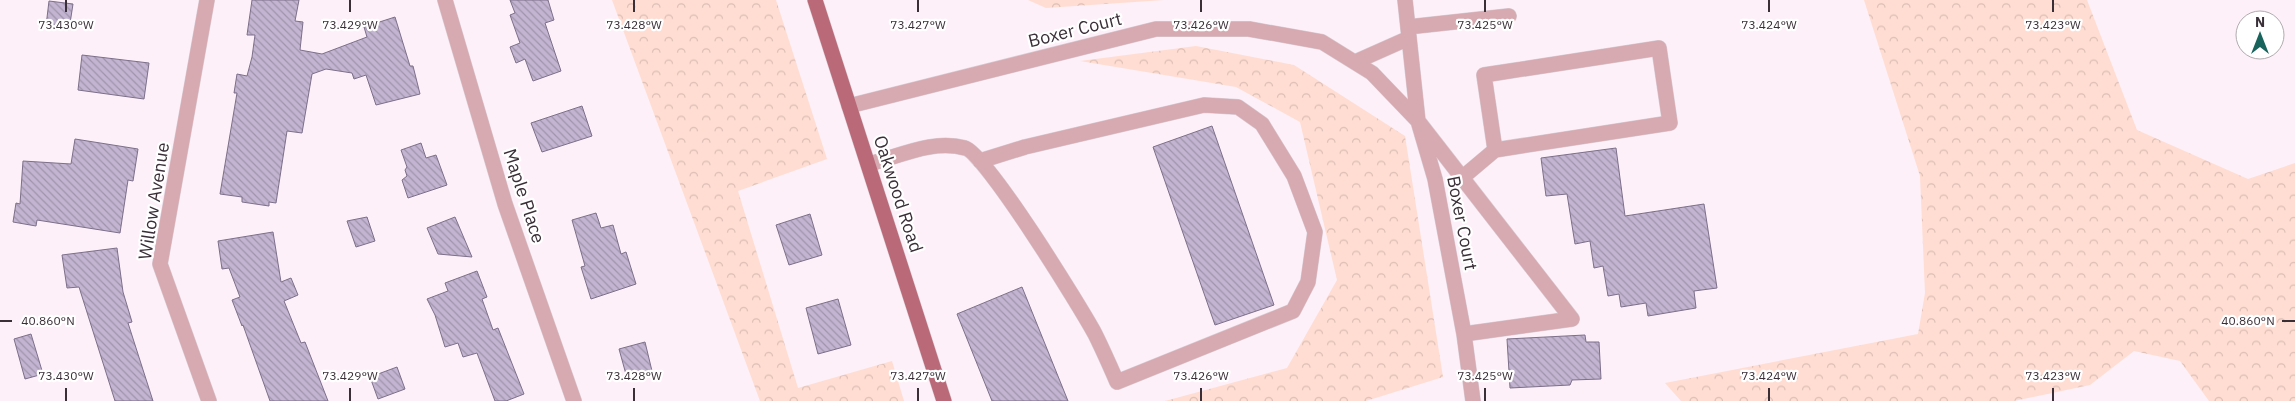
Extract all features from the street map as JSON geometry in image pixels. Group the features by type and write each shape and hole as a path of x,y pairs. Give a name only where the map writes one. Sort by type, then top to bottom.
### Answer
{"main road":[{"name":"Oakwood Road","path":"815,0 944,401"}],"street":[{"name":"Willow Avenue","path":"207,0 160,264 209,401"},
{"name":"Maple Place","path":"445,0 504,204 574,401"},
{"path":"1405,0 1418,121 1572,319 1464,334"},
{"path":"1355,62 1409,33 1509,16"},
{"name":"Boxer Court","path":"849,106 1156,29 1249,29 1322,42 1372,73 1418,121 1435,179 1464,334 1473,401"},
{"path":"1463,177 1496,150 1670,123 1659,48 1484,75 1496,150"},
{"path":"869,164 940,144 968,148 980,161 996,178 1094,333 1117,382 1293,311 1308,282 1315,232 1294,176 1262,124 1238,107 1204,104 1025,147 980,161"}],"green space":[{"path":"612,0 776,0 827,159 738,191 798,388 892,361 904,401 760,401"},
{"path":"1028,0 1164,0 1046,8"},
{"path":"1864,0 2087,0 2137,130 2248,179 2295,163 2295,401 2209,401 2180,361 2134,351 2090,385 2014,401 1681,401 1665,383 1918,334 1925,293 1920,176"},
{"path":"1196,46 1294,65 1405,136 1443,377 1366,401 1165,401 1287,368 1337,280 1300,122 1236,87 1080,61"}],"building":[{"path":"252,0 299,0 295,21 303,22 300,50 322,54 367,37 364,27 395,17 410,66 413,66 420,94 376,105 366,75 354,79 352,73 326,69 312,74 302,133 287,131 276,203 269,202 269,206 242,202 242,197 220,194 237,93 234,93 237,74 247,76 252,57 255,35 247,35"},
{"path":"510,0 548,0 554,20 545,23 561,71 533,81 525,59 516,63 510,47 520,43 510,15 515,13"},
{"path":"49,1 73,4 69,30 46,26"},
{"path":"82,55 149,63 144,99 78,90"},
{"path":"582,106 592,136 542,152 531,123"},
{"path":"1212,126 1274,305 1215,325 1153,147"},
{"path":"75,139 138,149 133,181 128,180 120,233 37,220 36,226 13,222 16,203 20,204 23,161 71,164"},
{"path":"421,143 426,158 436,155 447,185 408,198 402,180 407,176 405,170 407,167 401,150"},
{"path":"1616,148 1625,216 1704,204 1717,288 1694,291 1696,308 1648,316 1646,303 1621,307 1619,294 1608,296 1603,266 1594,268 1590,241 1575,244 1567,194 1546,196 1541,158"},
{"path":"596,213 601,228 613,225 621,254 626,252 636,284 591,299 581,267 585,266 572,220"},
{"path":"810,214 822,255 789,265 776,225"},
{"path":"367,217 375,241 356,247 347,221"},
{"path":"455,217 472,257 438,254 427,228"},
{"path":"273,232 281,282 291,278 298,295 284,301 301,343 305,342 328,401 270,401 232,300 240,297 229,268 222,269 218,241"},
{"path":"117,248 123,292 132,322 128,323 153,401 115,401 79,287 67,288 62,255"},
{"path":"477,271 487,297 482,299 493,330 498,328 524,394 506,401 495,401 477,353 463,357 458,343 445,347 435,315 427,299 448,291 445,283"},
{"path":"1022,287 1068,401 992,401 957,314"},
{"path":"838,299 851,345 818,354 806,308"},
{"path":"31,334 43,374 25,379 14,339"},
{"path":"1585,335 1586,342 1599,342 1601,379 1572,380 1570,385 1510,388 1507,339"},
{"path":"645,342 652,371 627,378 619,349"},
{"path":"397,367 405,389 378,399 370,377"}]}
